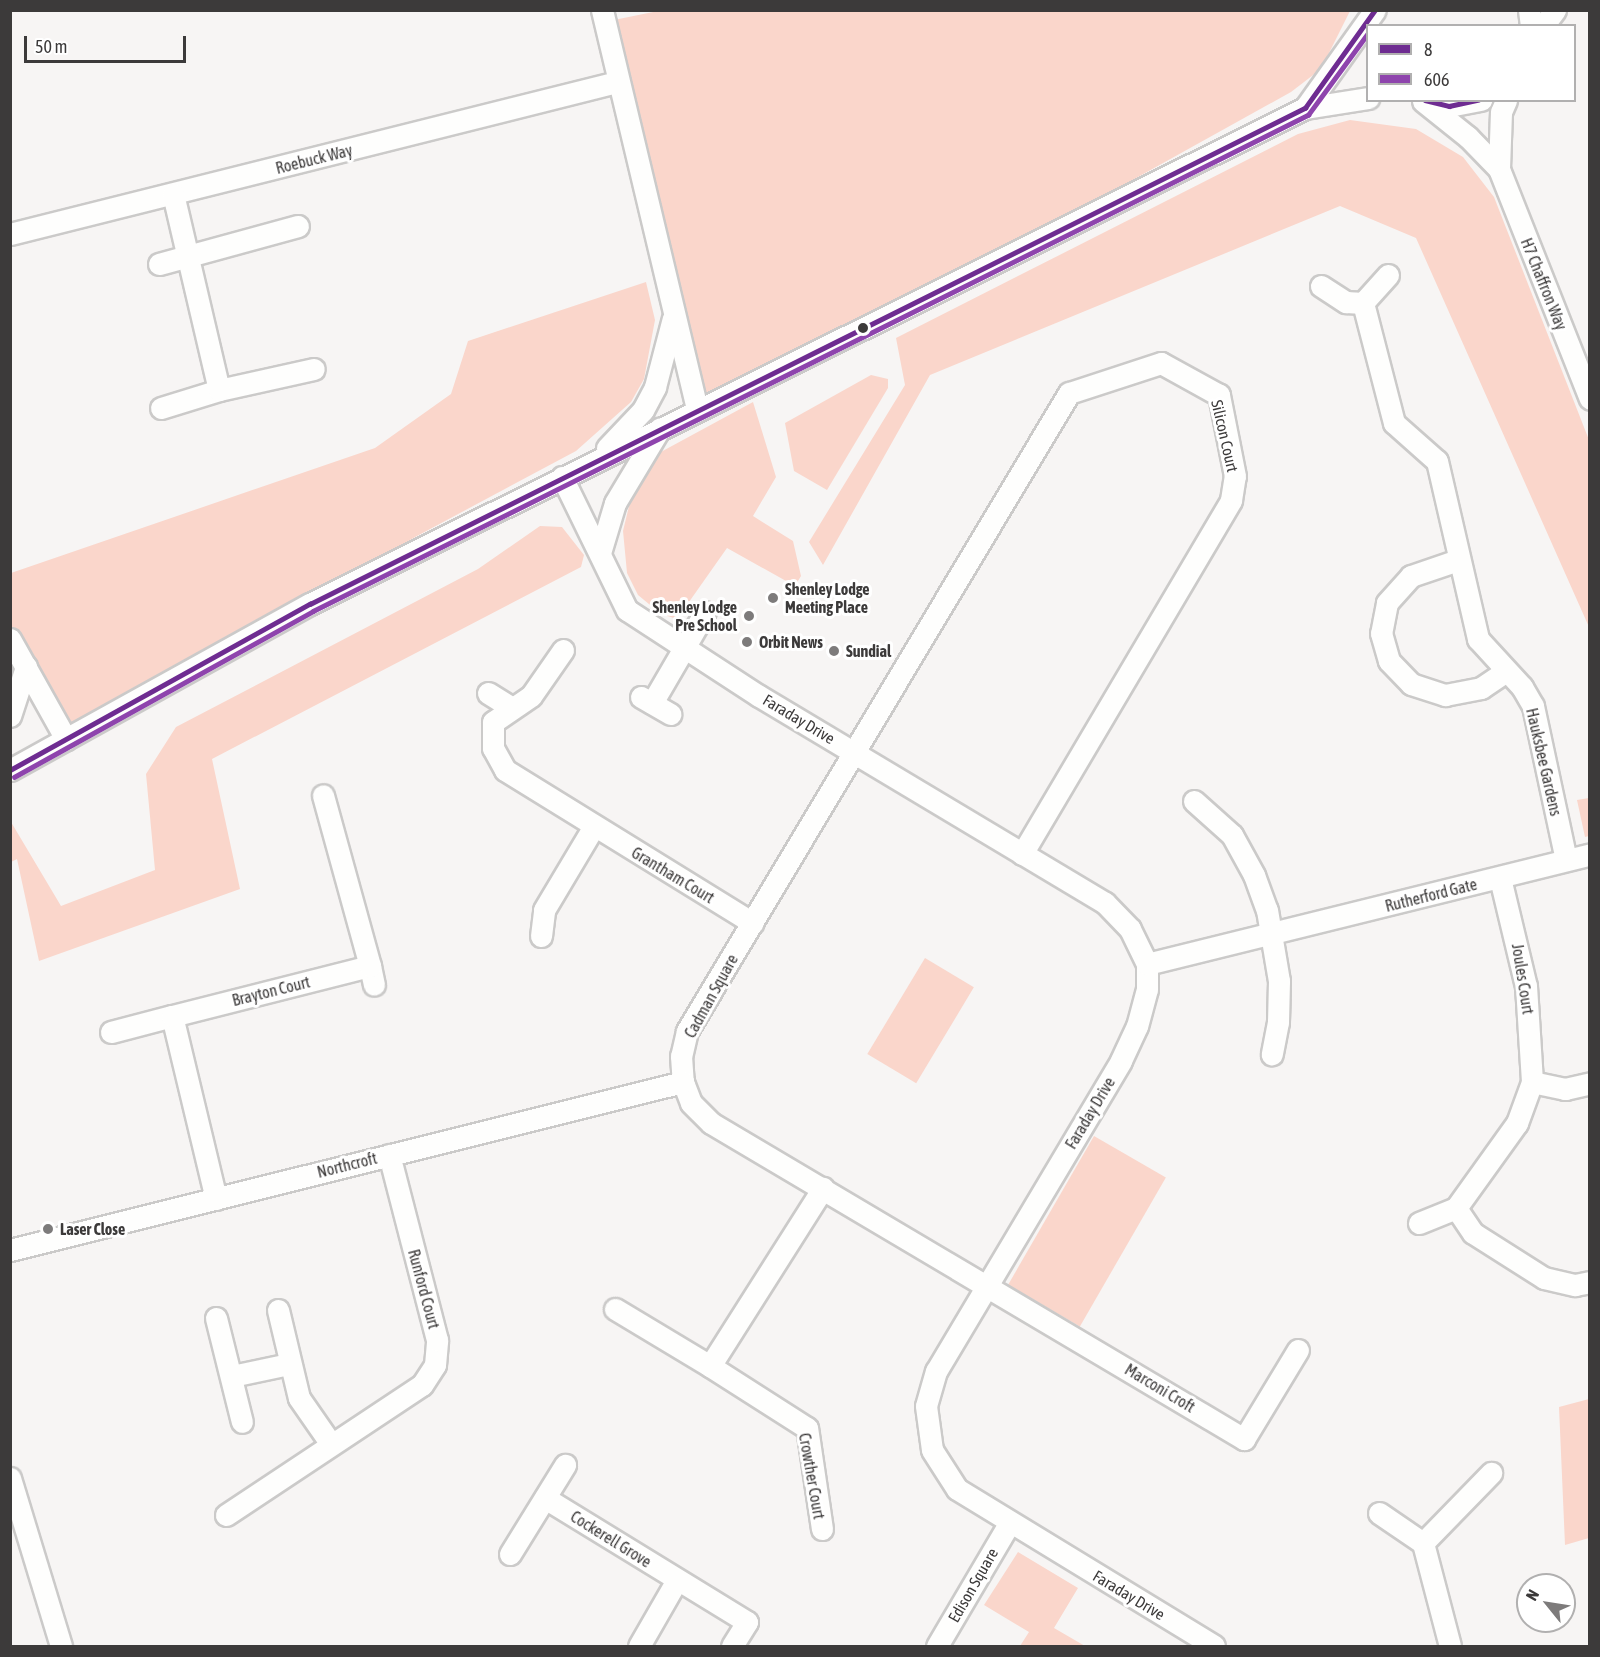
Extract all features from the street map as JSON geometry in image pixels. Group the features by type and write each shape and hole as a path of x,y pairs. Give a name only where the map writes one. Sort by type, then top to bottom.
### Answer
{"street":[{"path":"602,10 616,82 697,410"},
{"path":"1305,108 1376,10"},
{"path":"1544,24 1555,10"},
{"name":"Roebuck Way","path":"10,234 616,82"},
{"path":"10,770 310,604 1305,108 1366,98"},
{"name":"H7 Chaffron Way","path":"1424,102 1468,137 1499,169 1590,399"},
{"path":"1428,102 1449,106 1470,102"},
{"name":"H7 Chaffron Way","path":"1499,169 1501,112 1505,102"},
{"path":"173,194 189,254 219,390"},
{"path":"159,264 298,226"},
{"path":"1321,286 1346,302 1363,303 1388,275"},
{"name":"Hauksbee Gardens","path":"1363,303 1394,423 1437,461 1478,639 1505,672 1522,687 1533,706 1566,860"},
{"path":"597,459 643,411 655,387 674,312"},
{"name":"Silicon Court","path":"855,752 1070,393 1161,363 1219,395 1235,476 1231,500 1022,854"},
{"path":"161,408 219,390 314,369"},
{"path":"600,553 615,502 660,428"},
{"name":"Faraday Drive","path":"562,477 627,610 684,649 1105,903 1130,929 1147,964 1144,998 1121,1061 936,1371 926,1406 932,1450 957,1489 1009,1524 1214,1647"},
{"path":"1458,560 1412,576 1387,603 1381,633 1389,661 1411,684 1445,695 1481,688 1505,672"},
{"path":"654,705 705,612"},
{"path":"10,639 66,739"},
{"name":"Grantham Court","path":"563,650 531,696 510,707 493,722 493,748 504,770 753,923"},
{"path":"10,716 26,667"},
{"path":"488,693 510,707"},
{"name":"Cadman Square","path":"855,752 687,1031 681,1056 683,1082 691,1103 711,1123 987,1283"},
{"name":"Brayton Court","path":"111,1032 172,1016 372,976 324,795"},
{"path":"1194,801 1232,835 1254,875 1272,935 1279,981 1278,1022 1272,1054"},
{"path":"541,936 544,910 594,826"},
{"name":"Rutherford Gate","path":"1147,964 1272,935 1590,854"},
{"name":"Joules Court","path":"1456,1208 1517,1123 1532,1082 1526,986 1500,878"},
{"path":"172,1016 216,1199"},
{"name":"Northcroft","path":"10,1250 683,1082"},
{"path":"1532,1082 1565,1089 1590,1083"},
{"name":"Runford Court","path":"226,1515 422,1385 435,1365 437,1340 389,1155"},
{"path":"710,1366 823,1188"},
{"path":"1419,1223 1456,1208 1473,1233 1544,1278 1575,1286 1590,1282"},
{"name":"Marconi Croft","path":"987,1283 1244,1439 1298,1350"},
{"name":"Crowther Court","path":"615,1309 807,1428 822,1529"},
{"path":"278,1310 289,1364 299,1398 331,1444"},
{"path":"216,1318 242,1422"},
{"path":"232,1376 289,1364"},
{"path":"510,1554 565,1465"},
{"path":"1423,1544 1491,1473"},
{"path":"10,1478 61,1647"},
{"name":"Cockerell Grove","path":"545,1498 747,1622 732,1647"},
{"path":"1379,1514 1423,1544 1450,1647"},
{"name":"Edison Square","path":"937,1647 1009,1524"},
{"path":"639,1647 677,1580"}],"shaded area":[{"path":"663,10 1350,11 1321,69 1291,92 877,322 697,410 604,22"},
{"path":"1350,120 1416,129 1463,157 1494,197 1589,440 1589,627 1416,238 1340,206 930,375 823,565 809,542 905,385 896,338 1298,134"},
{"path":"646,282 655,320 644,379 631,402 576,451 417,536 66,739 26,668 11,716 11,573 375,448 451,394 468,341"},
{"path":"871,375 888,379 888,388 827,490 794,471 785,423"},
{"path":"753,402 776,477 753,516 793,541 801,576 795,586 727,548 677,619 661,614 638,595 627,573 623,531 630,502 659,453"},
{"path":"540,526 562,527 584,555 581,567 212,759 240,889 39,961 17,859 11,862 11,822 61,906 155,870 146,774 176,727 478,569"},
{"path":"1589,798 1589,836 1585,837 1577,800"},
{"path":"925,958 974,987 916,1083 867,1054"},
{"path":"1094,1136 1166,1178 1080,1326 1008,1285"},
{"path":"1589,1399 1589,1538 1565,1545 1559,1407"},
{"path":"1018,1552 1078,1588 1054,1628 1085,1646 1020,1646 1029,1632 984,1605"}],"transit line":[{"name":"8","path":"10,770 310,604 1305,108 1375,10"},
{"name":"606","path":"14,777 313,611 1308,115 1366,36"},
{"name":"8","path":"1433,102 1449,106 1468,102"}],"place":[{"name":"Shenley Lodge Meeting Place","path":"773,598"},
{"name":"Shenley Lodge Pre School","path":"749,616"},
{"name":"Orbit News","path":"747,642"},
{"name":"Sundial","path":"834,651"},
{"name":"Laser Close","path":"48,1229"}]}
